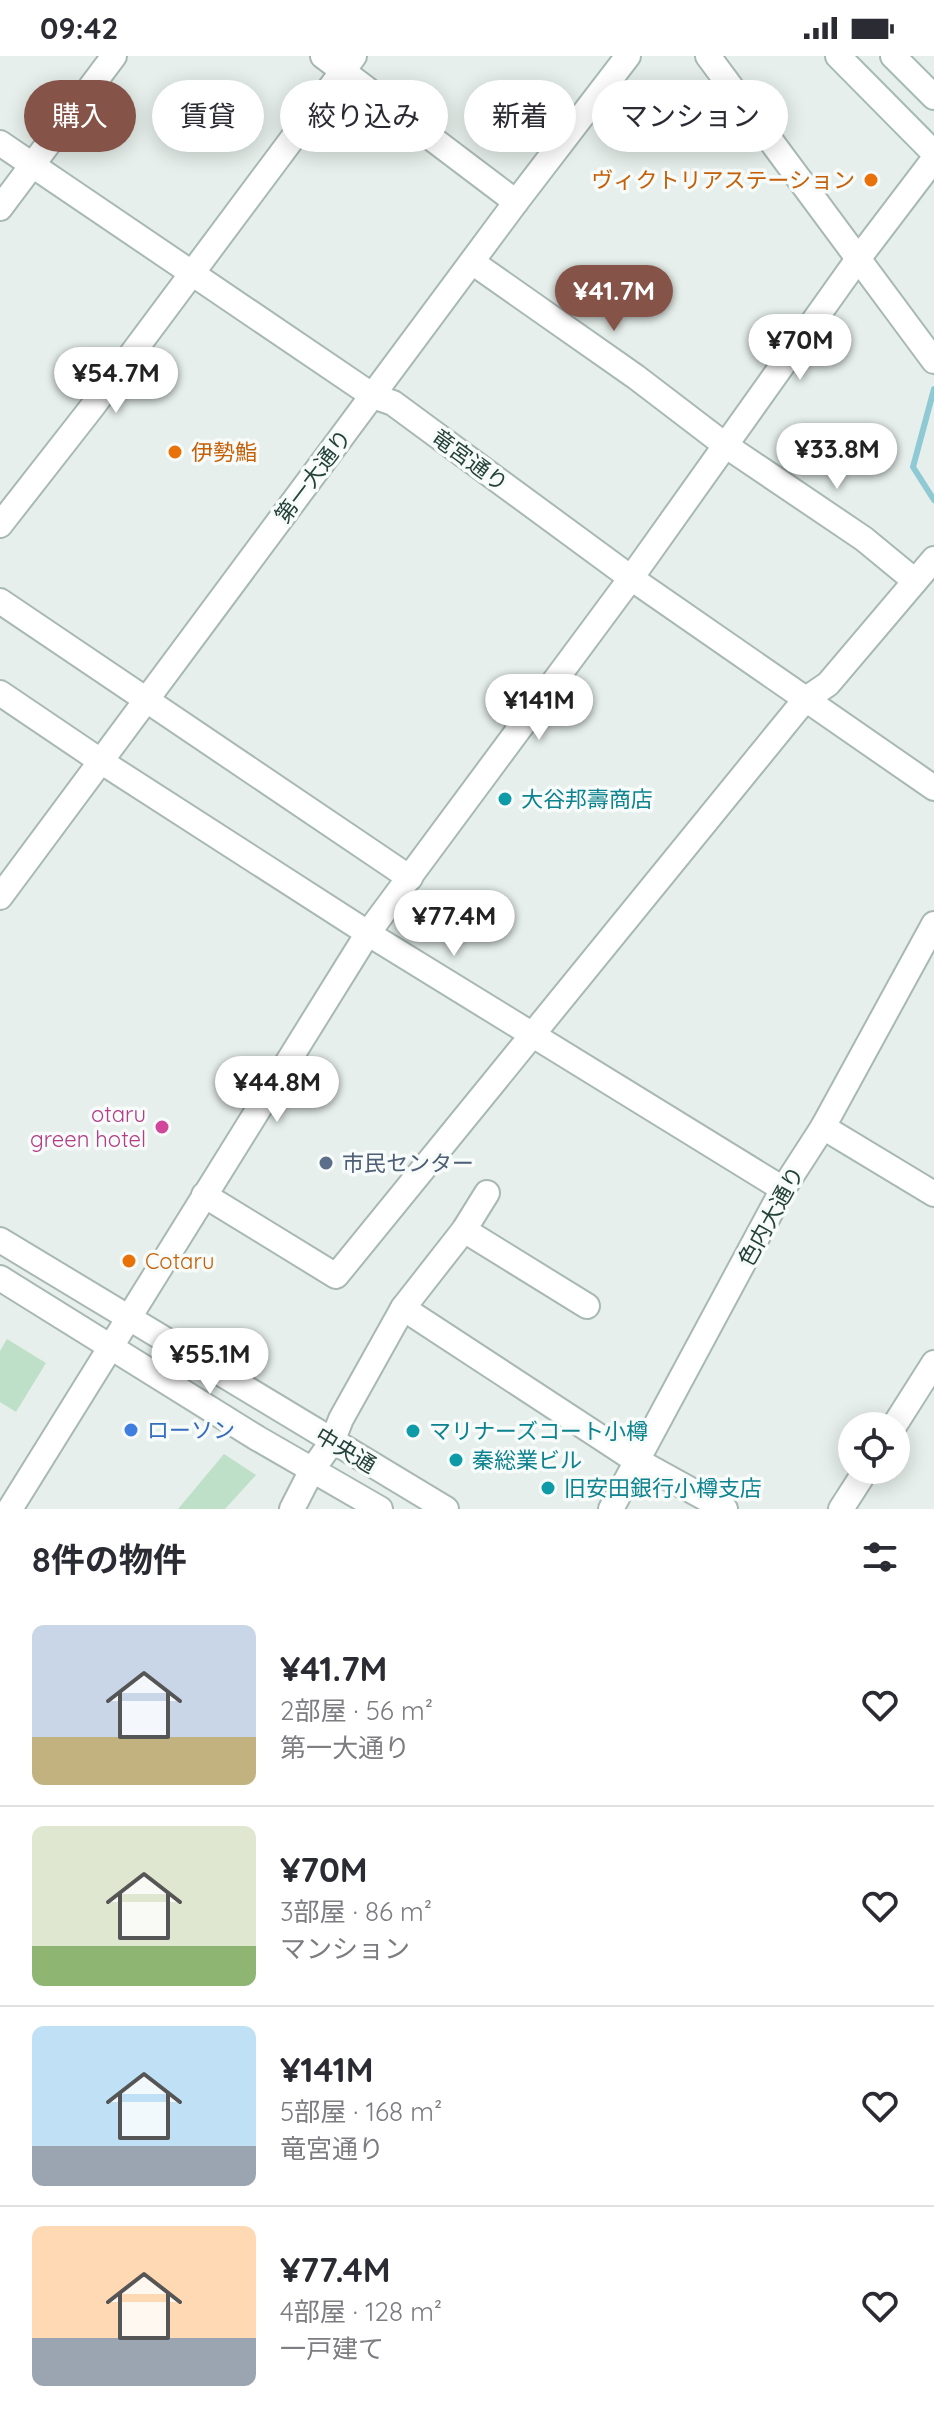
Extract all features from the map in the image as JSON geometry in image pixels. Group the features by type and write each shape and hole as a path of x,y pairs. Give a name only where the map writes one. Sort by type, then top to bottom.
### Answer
{"street":[{"path":"0,208 114,56"},
{"path":"323,56 348,64 516,202"},
{"name":"第一大通り","path":"0,897 628,56"},
{"path":"708,56 934,361"},
{"path":"10,1509 368,933 631,578 934,156 838,56"},
{"path":"893,56 934,97"},
{"path":"0,525 348,64"},
{"name":"竜宮通り","path":"0,143 373,396 393,403 631,578 934,788"},
{"path":"472,262 636,377 725,445 864,539 915,581"},
{"path":"204,1195 336,1276 806,699 828,684 934,559"},
{"path":"0,601 410,878"},
{"path":"0,693 368,933 783,1189"},
{"name":"色内大通り","path":"611,1509 639,1462 783,1189 823,1127 934,924"},
{"path":"823,1127 934,1194"},
{"path":"292,1509 312,1470 332,1442 341,1419 403,1308 464,1230 487,1193"},
{"path":"464,1230 587,1306"},
{"name":"中央通","path":"0,1240 446,1509"},
{"name":"中央通","path":"0,1278 380,1509"},
{"path":"403,1308 639,1462 725,1509"},
{"path":"903,1412 934,1363"},
{"path":"841,1509 857,1484"}],"green space":[{"path":"7,1339 46,1363 16,1412 0,1402 0,1351"},
{"path":"224,1454 256,1475 225,1509 178,1509"}],"waterway":[{"path":"934,389 913,467 934,500"}],"place":[{"name":"ヴィクトリアステーション","path":"871,180"},
{"name":"伊勢鮨","path":"175,452"},
{"name":"大谷邦壽商店","path":"505,799"},
{"name":"otaru green hotel","path":"162,1127"},
{"name":"市民センター","path":"326,1163"},
{"name":"Cotaru","path":"129,1261"},
{"name":"ローソン","path":"131,1430"},
{"name":"マリナーズコート小樽","path":"413,1431"},
{"name":"秦総業ビル","path":"456,1460"},
{"name":"旧安田銀行小樽支店","path":"548,1488"}]}
